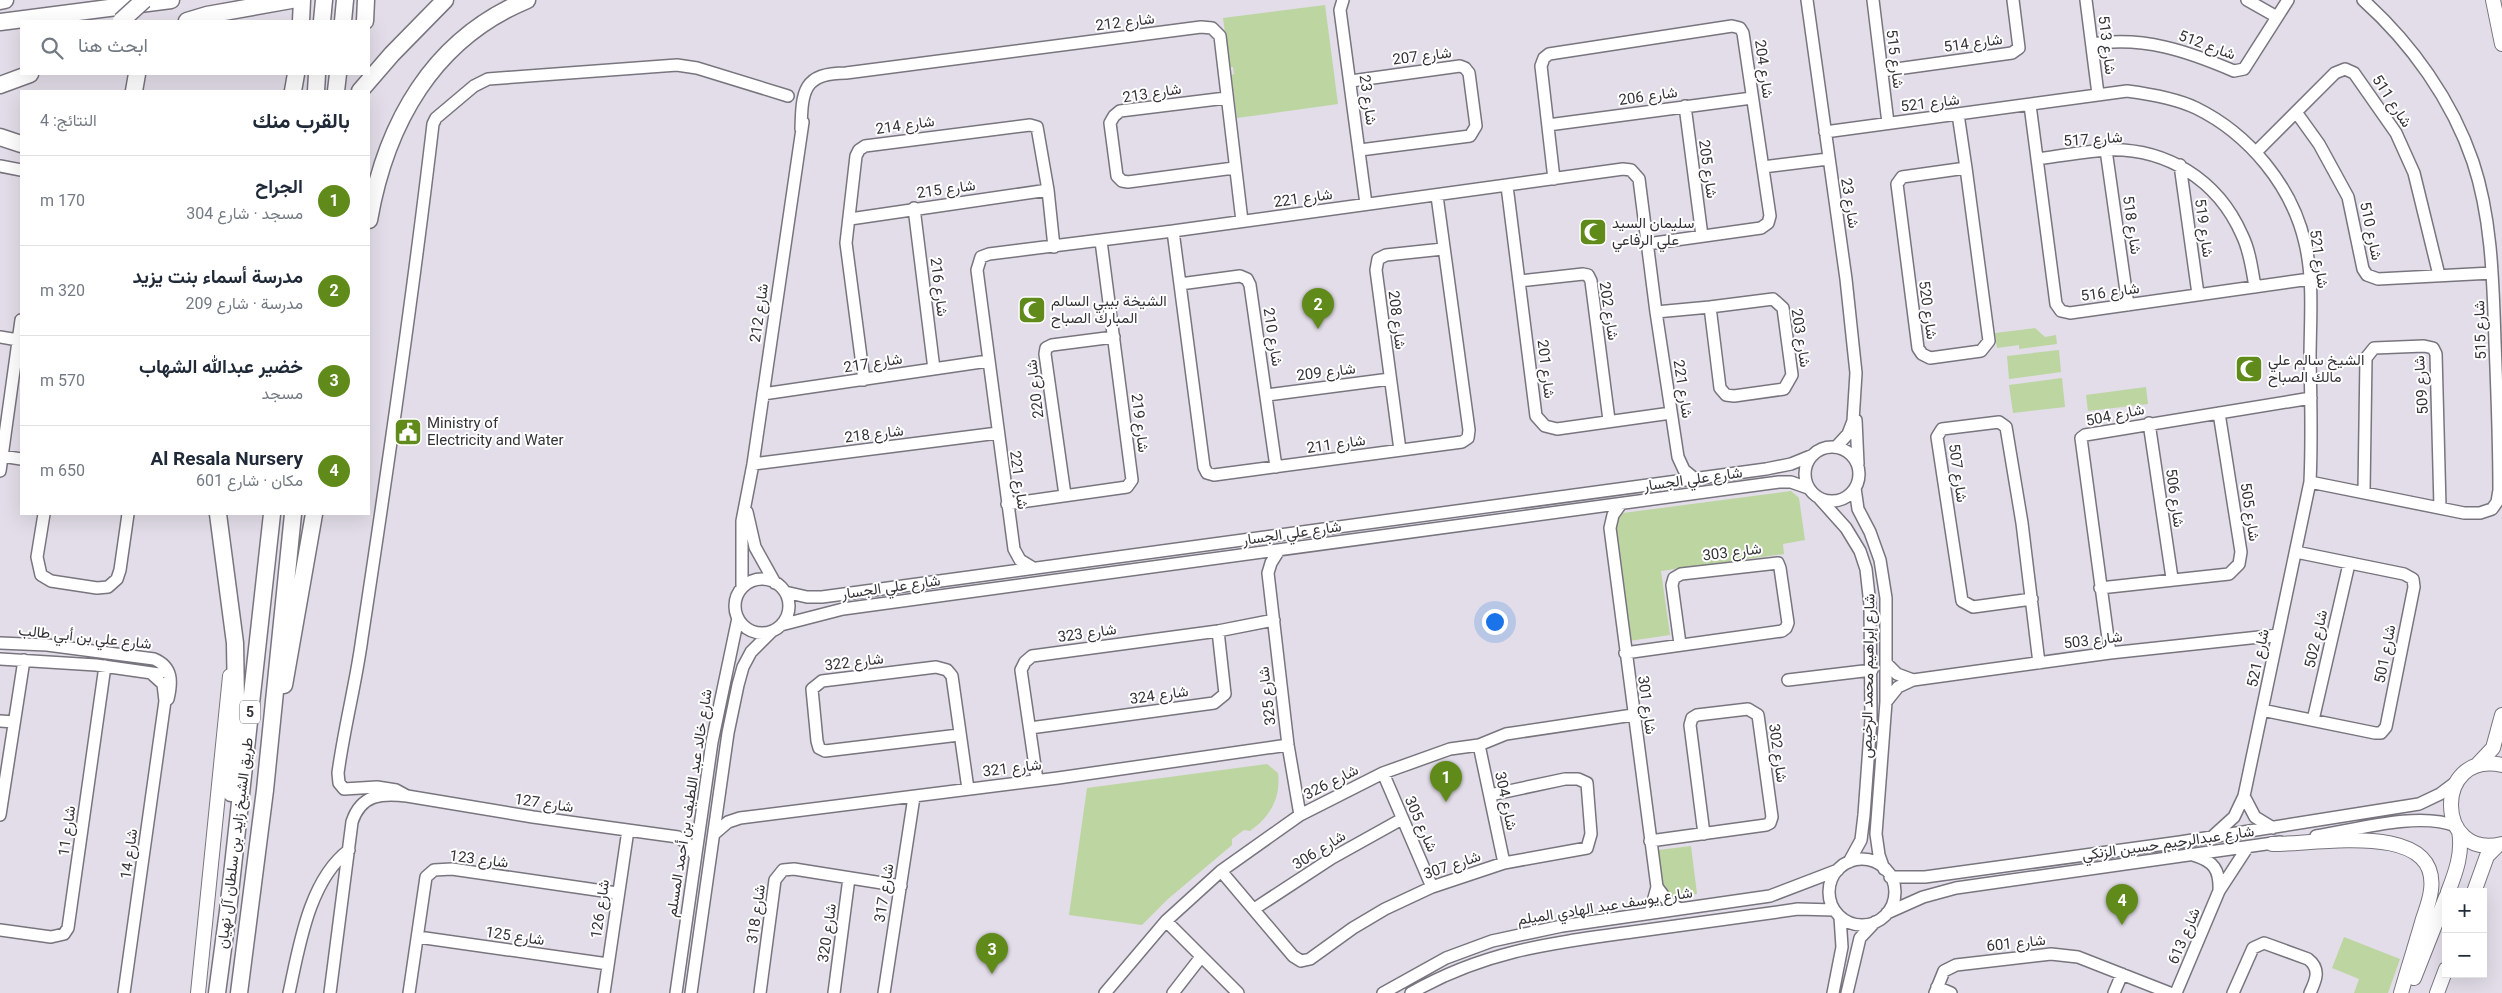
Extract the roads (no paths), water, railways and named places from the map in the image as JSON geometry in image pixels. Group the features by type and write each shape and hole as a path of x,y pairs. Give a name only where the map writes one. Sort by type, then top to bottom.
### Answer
{"highway":[{"path":"0,1 5,0"},
{"path":"122,20 144,0"},
{"path":"0,22 171,0"},
{"path":"190,20 207,15 291,0"},
{"path":"301,20 302,0"},
{"path":"322,20 324,0"},
{"path":"360,90 445,0"},
{"path":"370,215 378,174 394,129 415,93 437,64 459,42 484,23 527,0"},
{"path":"134,90 137,75"},
{"path":"293,90 297,75"},
{"path":"297,75 297,90"},
{"path":"316,90 317,75"},
{"path":"336,90 338,75"},
{"path":"359,90 360,75"},
{"path":"0,85 26,76"},
{"path":"0,137 20,144"},
{"path":"218,515 235,643 236,701 228,846 228,911"},
{"name":"طريق الشيخ زايد بن سلطان آل نهيان","path":"217,993 228,911 272,515"},
{"name":"طريق الشيخ زايد بن سلطان آل نهيان","path":"239,993 265,790 293,515"},
{"path":"271,728 286,676 314,515"}],"main road":[{"path":"2493,0 2502,44"},
{"path":"198,993 230,668 235,643"},
{"path":"2476,766 2493,748 2502,715"},
{"path":"2449,888 2459,857 2457,828 2450,812 2450,801 2456,782 2467,771 2476,766 2489,763 2502,765"},
{"path":"2457,828 2476,843 2500,845"},
{"path":"2272,844 2382,842 2410,848 2423,859 2429,870 2431,891 2401,993"},
{"path":"2475,888 2487,856 2500,845"},
{"path":"2408,993 2442,907"},
{"path":"2437,993 2443,978"}],"street":[{"name":"شارع 23","path":"1344,0 1340,10 1366,204"},
{"name":"شارع 23","path":"1807,0 1855,360 1858,466"},
{"name":"شارع 515","path":"1873,0 1888,123"},
{"name":"شارع 514","path":"1882,71 2012,53 2019,48 2013,0"},
{"name":"شارع 513","path":"2086,0 2098,94"},
{"path":"2247,0 2277,17 2288,0"},
{"name":"شارع 515","path":"2310,482 2364,491 2464,513 2485,512 2492,509 2498,497 2495,270 2485,210 2473,163 2458,127 2440,92 2403,40 2363,0"},
{"name":"شارع 512","path":"2092,44 2116,41 2168,46 2234,71 2240,71 2244,69 2277,17"},
{"name":"شارع 204","path":"1554,179 1541,66 1544,58 1549,54 1732,26 1740,28 1743,33 1764,167 1770,216 1768,223 1761,228 1647,244"},
{"name":"شارع 212","path":"742,588 741,531 753,464 801,129 810,95 823,81 846,73 1200,27 1212,28 1220,36 1234,168 1242,221"},
{"path":"408,796 396,790 377,787 344,789 339,783 338,773 356,684 436,118 474,86 488,79 677,64 697,68 788,96"},
{"name":"شارع 207","path":"1351,81 1460,66 1466,68 1469,73 1472,91 1476,126 1470,136 1360,150"},
{"name":"شارع 511","path":"2256,152 2335,73 2345,69 2354,73 2396,133 2414,173 2439,275"},
{"name":"شارع 521","path":"1825,132 2127,91 2148,94 2196,108 2224,124 2256,152 2280,182 2296,214 2305,244 2310,279 2313,432 2310,482 2244,796 2234,816 2212,837"},
{"name":"شارع 213","path":"1226,98 1120,111 1110,123 1117,176 1122,181 1128,182 1234,168"},
{"name":"شارع 206","path":"1548,125 1752,98"},
{"name":"شارع 516","path":"2030,105 2056,304 2061,311 2070,313 2310,279"},
{"name":"شارع 205","path":"1685,106 1702,236"},
{"name":"شارع 510","path":"2296,112 2319,144 2348,197 2363,269 2367,275 2378,280 2495,270"},
{"name":"شارع 520","path":"1958,114 1966,168 1989,341 1981,351 1930,358 1922,354 1918,348 1897,184 1902,177 1966,168"},
{"name":"شارع 214","path":"864,380 846,243 856,156 859,150 865,146 1030,125 1037,127 1048,190 1054,247"},
{"name":"شارع 517","path":"2037,159 2106,150 2132,152 2180,165 2203,181 2232,216 2243,237 2255,287"},
{"name":"شارع 518","path":"2106,150 2128,305"},
{"path":"1764,167 1828,159"},
{"name":"شارع 519","path":"2180,165 2198,294"},
{"path":"0,166 20,170"},
{"name":"شارع 221","path":"1014,548 977,270 978,261 989,254 1631,170 1639,179 1656,312 1678,457 1684,470 1695,479"},
{"name":"شارع 201","path":"1506,186 1536,416 1545,426 1557,429 1609,420 1671,413"},
{"name":"شارع 215","path":"850,219 914,208 1048,190"},
{"name":"شارع 211","path":"1174,231 1203,458 1207,473 1214,476 1462,442 1468,438 1469,430 1437,196"},
{"name":"شارع 216","path":"914,208 934,369"},
{"name":"شارع 219","path":"1007,504 1127,487 1132,480 1101,240"},
{"name":"شارع 208","path":"1400,450 1376,270 1378,259 1386,255 1443,249"},
{"name":"شارع 202","path":"1519,281 1574,274 1588,275 1609,420"},
{"name":"شارع 210","path":"1180,284 1240,276 1247,279 1250,285 1267,394 1276,467"},
{"name":"شارع 203","path":"1656,312 1773,299 1779,302 1783,308 1792,376 1784,389 1734,396 1726,395 1720,388 1710,307"},
{"path":"0,471 3,424 20,327"},
{"path":"0,337 18,340"},
{"name":"شارع 220","path":"1065,495 1045,354 1046,348 1052,345 1114,337"},
{"name":"شارع 509","path":"2364,491 2366,358 2374,348 2424,346 2434,348 2436,354 2440,507"},
{"name":"شارع 217","path":"763,394 988,361"},
{"name":"شارع 209","path":"1267,394 1390,379"},
{"name":"شارع 504","path":"2110,653 2081,438 2085,435 2149,423 2311,398"},
{"name":"شارع 23","path":"1836,447 1848,434 1855,411"},
{"name":"شارع 505","path":"2100,588 2172,578 2229,574 2238,564 2241,552 2219,413"},
{"name":"شارع 507","path":"2032,599 1973,607 1962,601 1937,437 1942,428 1999,422 2006,427 2032,599 2039,663"},
{"name":"شارع 506","path":"2149,423 2172,578"},
{"name":"شارع 218","path":"753,464 998,434"},
{"path":"1836,447 1850,453 1858,466 1858,481 1855,488 1844,499 1828,501 1820,499 1808,488 1805,471 1813,455 1825,448 1836,447"},
{"name":"شارع علي الجسار","path":"785,592 814,598 1779,467 1813,455"},
{"path":"2,456 20,459"},
{"name":"شارع 221","path":"1668,482 1675,471 1678,457"},
{"name":"شارع علي الجسار","path":"776,628 828,612 1247,554 1779,482 1791,482 1808,488"},
{"name":"شارع إبراهيم محمد الرخيص","path":"1855,488 1858,509 1876,546 1883,574 1886,598 1886,702 1876,834 1879,855 1887,873"},
{"name":"شارع إبراهيم محمد الرخيص","path":"1820,499 1846,528 1863,558 1870,605 1872,670 1863,830 1857,848 1849,862"},
{"path":"1535,500 1533,508 1537,516"},
{"name":"شارع 212","path":"747,502 753,540 775,583"},
{"path":"1610,528 1613,515 1621,504"},
{"path":"1501,505 1504,513 1502,520"},
{"path":"1592,508 1604,518 1610,528"},
{"path":"44,515 37,558 41,575 51,581 101,588 111,585 118,575 128,515"},
{"name":"شارع 301","path":"1610,528 1657,887 1650,913"},
{"path":"1014,548 1020,560 1033,568"},
{"path":"1004,572 1014,548"},
{"path":"1166,550 1164,558 1167,565"},
{"path":"1268,573 1271,563 1280,550"},
{"path":"1152,552 1156,560 1154,567"},
{"name":"شارع 501","path":"2262,710 2375,733 2380,732 2386,727 2414,587 2413,579 2404,574 2296,552"},
{"path":"1247,554 1260,561 1268,573"},
{"name":"شارع 303","path":"1625,653 1782,631 1788,623 1778,563 1681,574 1674,578 1672,585 1680,644"},
{"name":"شارع 502","path":"2313,720 2349,564"},
{"name":"شارع 325","path":"1268,573 1288,745 1300,815"},
{"path":"758,579 775,583 785,592 788,599 788,613 776,628 756,633 742,625 738,618 735,602 742,588 758,579"},
{"path":"886,588 884,595 888,603"},
{"name":"شارع خالد عبد اللطيف بن أحمد المسلم","path":"676,993 699,824 723,680 738,618"},
{"name":"شارع 323","path":"1037,780 1021,670 1025,662 1032,656 1218,631 1274,620"},
{"name":"شارع خالد عبد اللطيف بن أحمد المسلم","path":"691,993 738,685 746,659 756,646 776,628"},
{"name":"شارع 324","path":"1030,728 1214,703 1225,694 1226,685 1218,631"},
{"name":"شارع 503","path":"1886,702 1898,687 1913,680 2110,653 2278,635"},
{"name":"شارع علي بن أبي طالب","path":"0,643 97,650 150,658 164,665"},
{"path":"97,650 101,653 103,659 100,666"},
{"name":"شارع علي بن أبي طالب","path":"0,659 100,666 152,674"},
{"path":"0,814 24,660"},
{"path":"1886,663 1897,674 1913,680"},
{"path":"152,674 162,673 164,665"},
{"name":"شارع 14","path":"124,993 163,718 171,682 170,674 164,665"},
{"name":"شارع 11","path":"0,930 51,937 64,934 68,928 100,666"},
{"name":"شارع 322","path":"959,735 825,751 819,748 817,741 812,689 822,681 944,668 952,676 968,789"},
{"path":"1788,680 1872,670"},
{"name":"شارع 14","path":"152,674 159,679 163,687 163,718"},
{"path":"723,680 730,679 738,685"},
{"name":"شارع 302","path":"1650,841 1704,834 1770,823 1772,817 1758,715 1754,710 1748,709 1692,718 1690,725 1704,834"},
{"name":"شارع 326","path":"1105,993 1166,921 1221,870 1300,815 1383,773 1450,749 1479,745 1506,734 1633,715"},
{"path":"0,722 14,722"},
{"name":"شارع 321","path":"714,834 728,822 740,818 914,797 1288,745"},
{"name":"شارع 304","path":"1479,745 1504,864"},
{"name":"شارع 305","path":"1383,773 1432,887"},
{"name":"شارع 307","path":"1221,870 1292,956 1301,961 1310,959 1385,908 1432,887 1504,864 1587,848 1591,834 1587,784 1578,779 1565,779 1490,795"},
{"name":"شارع عبدالرحيم حسين الزنكي","path":"1887,873 1917,878 2273,828 2419,804 2440,794 2456,782"},
{"name":"شارع 127","path":"330,993 351,833 359,816 369,805 382,798 408,796 532,817 678,838"},
{"path":"2244,796 2255,817 2273,828"},
{"name":"شارع 317","path":"884,993 914,797"},
{"path":"719,802 728,813 740,818"},
{"name":"شارع 306","path":"1254,910 1332,858 1402,819"},
{"name":"شارع عبدالرحيم حسين الزنكي","path":"1887,913 1943,890 1997,881 2247,848 2412,820 2440,821 2457,828"},
{"path":"678,838 688,834 699,824"},
{"name":"شارع 126","path":"604,993 617,893 628,830"},
{"path":"678,838 688,844 695,856"},
{"name":"شارع 613","path":"2176,993 2219,891 2247,848"},
{"path":"289,993 300,946 319,886 332,865 349,850"},
{"path":"2192,854 2203,858 2216,867 2219,874 2219,891"},
{"path":"1833,993 1842,947 1837,914 1829,892 1831,880 1838,870 1849,862 1867,860 1887,873 1894,899 1887,913 1875,922 1860,938 1847,993"},
{"path":"1995,866 1997,881"},
{"name":"شارع 123","path":"409,993 426,877 434,870 452,869 617,893"},
{"name":"شارع 318","path":"760,993 775,880 783,870 794,869 901,886"},
{"name":"شارع يوسف عبد الهادي الميلم","path":"1382,993 1439,962 1492,940 1562,926 1779,894 1838,870"},
{"name":"شارع 320","path":"834,993 849,878"},
{"path":"1657,887 1664,898 1680,909"},
{"name":"شارع يوسف عبد الهادي الميلم","path":"1411,993 1445,975 1495,955 1574,940 1798,909 1837,914"},
{"path":"1837,914 1853,924 1875,922"},
{"path":"1166,921 1238,993"},
{"path":"685,930 692,934 700,934"},
{"name":"شارع 125","path":"418,937 608,964"},
{"path":"1492,940 1492,950 1495,955"},
{"path":"2233,993 2253,948 2264,942 2314,963 2316,976 2310,993"},
{"path":"683,945 691,944 698,948"},
{"path":"1478,945 1482,953 1482,960"},
{"name":"شارع 601","path":"1936,990 1944,971 1956,965 2051,954 2078,957 2170,993"},
{"path":"1173,993 1201,957"},
{"path":"2114,993 2122,974"},
{"path":"1936,990 1951,993"}],"place":[{"name":"سليمان السيد علي الرفاعي","path":"1593,232"},
{"name":"الشيخة بيبي السالم المبارك الصباح","path":"1032,310"},
{"name":"مدرسة أسماء بنت يزيد","path":"1318,329"},
{"name":"الشيخ سالم علي مالك الصباح","path":"2249,369"},
{"name":"Ministry of Electricity and Water","path":"408,432"},
{"name":"الجراح","path":"1446,802"},
{"name":"Al Resala Nursery","path":"2122,925"},
{"name":"خضير عبدالله الشهاب","path":"992,974"}]}
